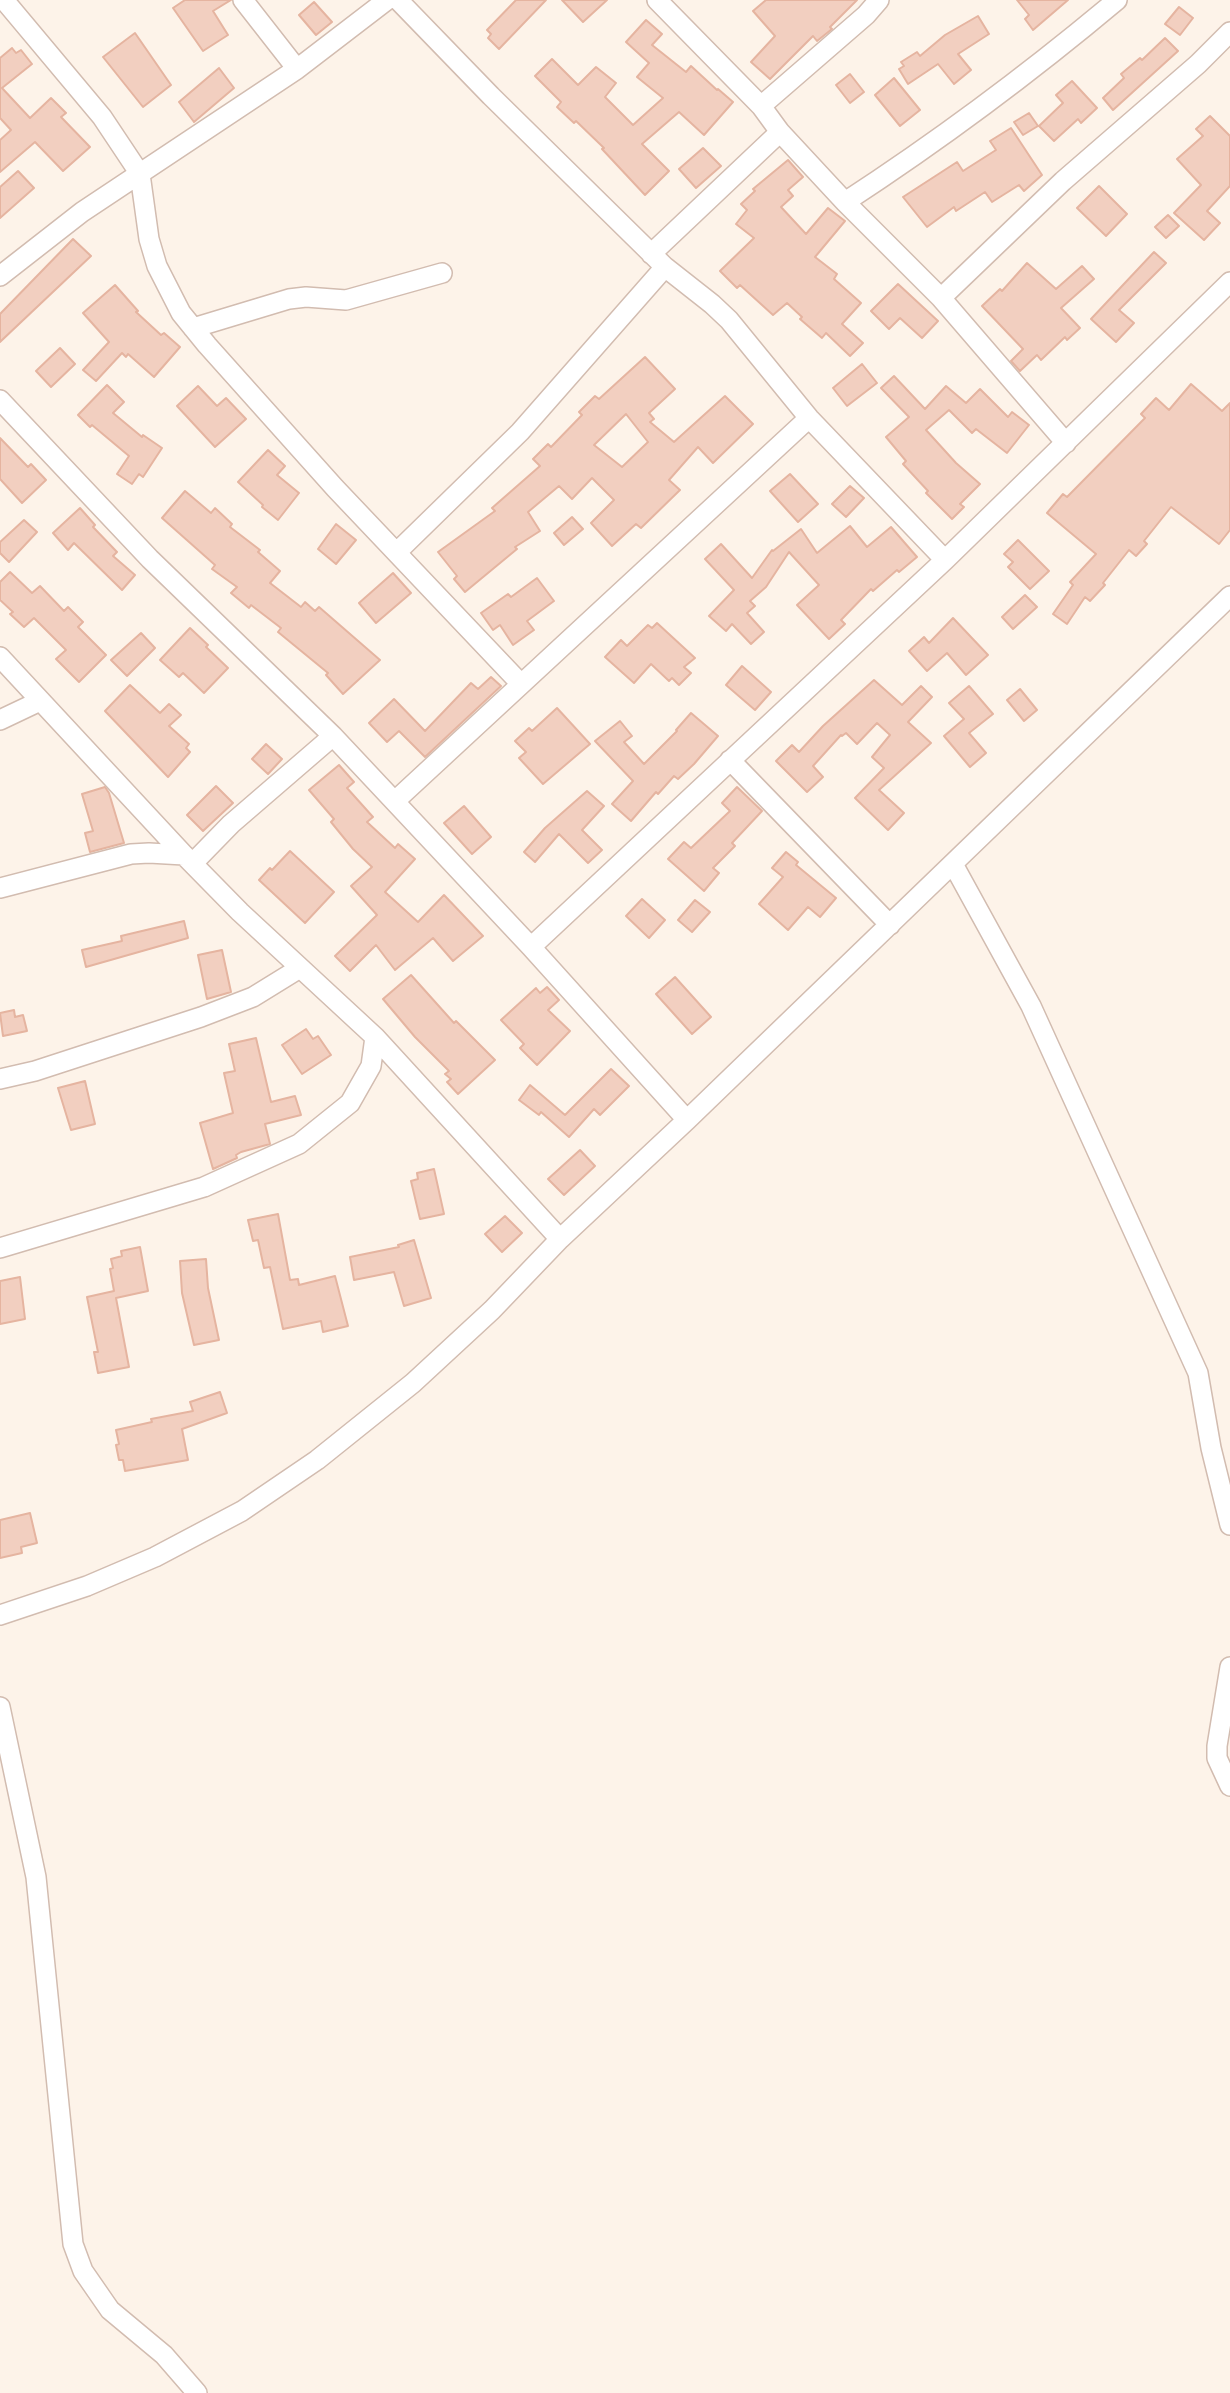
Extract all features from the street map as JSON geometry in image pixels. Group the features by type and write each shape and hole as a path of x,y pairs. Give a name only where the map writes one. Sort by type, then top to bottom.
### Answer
{"street":[{"path":"4,0 102,117 140,174 149,239 157,266 181,313 335,488 521,684"},
{"path":"243,0 297,69"},
{"path":"0,276 82,212 297,69 387,0"},
{"path":"398,0 491,96 658,260 729,320 809,418 945,560"},
{"path":"657,0 761,106 780,132 845,202 940,298 1066,443"},
{"path":"761,106 866,15 879,0"},
{"path":"845,202 929,147 1117,0"},
{"path":"940,298 1063,181 1198,64 1230,32"},
{"path":"397,552 520,432 658,260 780,132"},
{"path":"193,328 289,299 306,296 346,300 442,273"},
{"path":"531,947 945,560 1230,282"},
{"path":"0,400 150,559 333,736 531,947 687,1119"},
{"path":"395,801 809,418"},
{"path":"0,1615 87,1586 155,1558 242,1511 317,1460 413,1383 492,1310 560,1239 1230,596"},
{"path":"0,656 188,859 374,1037 560,1239"},
{"path":"0,720 40,701"},
{"path":"0,888 131,855 149,853 188,859 333,736"},
{"path":"730,760 890,925"},
{"path":"953,864 1031,1006 1198,1373 1211,1448 1230,1525"},
{"path":"0,1079 35,1071 201,1017 253,997 300,968"},
{"path":"0,1248 204,1187 299,1144 350,1103 372,1066 374,1037"},
{"path":"1230,1667 1217,1746 1217,1758 1230,1786"},
{"path":"0,1707 36,1877 73,2244 83,2271 110,2309 164,2355 197,2393"}],"building":[{"path":"185,0 231,0 213,11 228,35 203,51 173,8"},
{"path":"516,0 546,0 499,49 488,38 491,34 487,30"},
{"path":"562,0 607,0 583,22"},
{"path":"766,0 857,0 830,27 832,29 817,41 813,36 770,79 751,62 775,36 753,11"},
{"path":"1017,0 1068,0 1033,30 1025,19 1029,15"},
{"path":"314,2 332,22 316,35 299,15"},
{"path":"1179,7 1193,18 1180,35 1165,24"},
{"path":"978,16 989,34 958,54 971,70 954,84 938,64 908,84 899,69 904,66 901,62 917,52 920,56 945,35"},
{"path":"646,20 662,34 652,45 686,72 691,66 733,102 704,135 679,112 642,144 669,171 645,195 602,149 604,148 557,107 561,102 535,76 552,59 578,85 596,67 616,83 605,97 633,125 663,98 637,77 649,63 626,42"},
{"path":"135,33 171,85 143,107 103,57"},
{"path":"1165,38 1178,51 1113,110 1103,98 1124,78 1121,74 1140,58 1142,60"},
{"path":"12,48 16,53 21,50 32,64 2,88 30,118 51,98 66,113 61,117 90,147 63,171 35,142 0,172 0,140 11,130 0,118 0,58"},
{"path":"219,68 234,88 194,122 179,102"},
{"path":"850,74 864,92 850,103 836,85"},
{"path":"894,78 920,110 900,126 875,95"},
{"path":"1072,81 1097,108 1081,123 1078,119 1054,141 1039,126 1063,103 1056,95"},
{"path":"1029,113 1038,126 1023,135 1014,122"},
{"path":"1210,116 1230,136 1230,186 1207,211 1220,223 1204,240 1174,213 1201,185 1177,159 1203,136 1196,129"},
{"path":"1011,128 1042,175 1024,191 1019,185 992,202 985,192 956,211 954,207 927,227 903,197 957,162 963,171 996,150 990,141"},
{"path":"703,148 721,166 696,188 679,169"},
{"path":"788,160 803,177 788,190 793,196 781,207 806,234 828,208 845,221 815,257 837,274 834,279 861,303 842,324 863,343 850,356 826,333 822,338 800,319 802,317 787,303 773,315 740,285 737,288 720,271 754,238 736,224 747,210 741,204 755,191 753,189"},
{"path":"18,171 34,188 0,218 0,187"},
{"path":"1099,186 1127,214 1106,236 1077,208"},
{"path":"1168,215 1179,226 1166,238 1155,227"},
{"path":"73,239 91,256 0,342 0,314"},
{"path":"1154,252 1166,263 1119,310 1134,323 1116,342 1091,319"},
{"path":"1027,263 1056,289 1082,266 1094,279 1061,308 1080,328 1067,340 1065,337 1041,360 1037,355 1020,371 1011,361 1023,349 982,306 1000,289 1002,291"},
{"path":"898,284 938,321 922,338 900,318 889,329 871,311"},
{"path":"115,285 138,311 136,312 161,335 164,333 180,347 154,377 128,354 126,357 122,353 96,381 83,370 109,342 83,313"},
{"path":"60,348 75,364 51,387 36,371"},
{"path":"645,357 675,389 649,413 654,419 650,422 674,442 725,396 753,424 713,463 698,447 669,480 680,490 641,528 636,524 612,546 591,523 614,500 592,478 572,499 559,486 528,512 540,531 515,547 517,549 465,592 454,579 457,576 438,552 495,511 492,508 540,466 533,459 548,444 551,447 582,415 579,412 595,396 599,399","holes":["626,414 648,442 622,467 594,445"]},
{"path":"862,364 877,383 847,406 833,388"},
{"path":"894,376 925,409 946,386 966,403 980,389 1008,417 1012,412 1029,425 1007,453 976,429 972,433 949,410 926,430 956,463 980,484 960,504 964,507 952,519 926,493 928,491 903,464 906,461 886,437 909,417 881,388"},
{"path":"1191,384 1222,411 1230,403 1230,530 1219,544 1171,507 1144,541 1147,544 1136,556 1129,550 1103,583 1105,585 1090,601 1085,597 1067,624 1053,614 1073,585 1070,582 1096,554 1047,513 1063,494 1067,497 1145,418 1141,414 1156,398 1169,410"},
{"path":"107,385 124,402 113,413 142,437 143,435 162,448 143,477 139,474 132,484 117,474 129,456 78,415"},
{"path":"198,386 217,406 226,398 246,419 215,447 177,406"},
{"path":"0,438 28,467 31,464 46,480 22,503 0,479"},
{"path":"268,450 285,466 277,475 299,493 278,520 238,482"},
{"path":"790,474 818,504 798,522 770,491"},
{"path":"850,486 864,498 846,517 832,504"},
{"path":"185,491 211,513 215,508 232,524 230,527 260,550 258,552 280,571 270,583 301,607 305,602 315,611 319,607 380,660 343,694 326,675 328,673 278,632 281,628 231,593 237,587 212,569 215,565 162,518"},
{"path":"80,508 95,525 93,527 117,552 113,556 135,575 122,590 74,543 68,550 53,533"},
{"path":"572,517 583,529 564,545 554,533"},
{"path":"24,520 37,532 9,562 0,553 0,542"},
{"path":"336,524 356,540 336,564 318,549"},
{"path":"850,526 867,547 891,527 917,557 873,591 871,589 841,620 845,624 829,639 797,605 819,585 789,552 766,587 750,601 755,606 747,613 764,632 751,644 732,624 726,631 709,616 734,590 705,559 721,544 752,578 772,550 801,529 817,553"},
{"path":"1018,540 1049,571 1030,589 1008,567 1013,562 1004,554"},
{"path":"10,572 32,593 40,586 64,611 68,607 83,622 78,627 106,655 79,682 56,659 66,650 34,618 24,627 0,600 0,582"},
{"path":"393,573 411,593 376,623 359,603"},
{"path":"537,578 554,601 527,621 534,630 513,645 500,625 493,630 481,613 508,594 511,597"},
{"path":"1025,595 1037,607 1013,629 1002,617"},
{"path":"953,618 988,655 966,675 947,653 927,671 909,651 924,637 929,643"},
{"path":"657,623 695,658 684,667 691,673 679,685 672,678 669,681 651,664 634,683 605,657 621,640 627,646 648,625 652,628"},
{"path":"190,628 228,668 204,693 183,673 179,677 160,660"},
{"path":"141,633 155,648 127,676 111,660"},
{"path":"742,666 771,692 755,710 726,685"},
{"path":"491,677 501,686 425,757 399,731 387,742 369,723 394,699 425,731 471,683 478,689"},
{"path":"874,680 902,705 921,686 932,697 908,722 931,743 879,790 904,813 888,830 855,798 884,768 872,757 890,735 877,723 857,744 846,733 841,735 813,766 823,777 807,792 776,761 792,745 799,752 823,726"},
{"path":"130,685 160,713 169,704 181,715 169,726 189,744 186,748 190,752 168,777 105,711"},
{"path":"969,686 993,714 969,733 986,753 970,767 944,736 964,719 949,703"},
{"path":"1020,689 1037,710 1024,721 1007,700"},
{"path":"557,708 590,744 543,784 519,758 526,752 515,741 529,728 532,731"},
{"path":"691,713 718,736 678,779 674,776 658,794 656,792 631,821 612,804 633,781 595,741 620,721 632,736 624,742 644,764"},
{"path":"266,744 282,759 268,774 252,759"},
{"path":"339,765 354,782 347,788 373,817 367,822 395,848 398,844 415,859 385,892 418,922 444,895 483,936 453,961 433,938 395,970 376,945 350,971 335,956 377,915 351,886 372,867 353,849 331,822 334,819 309,790"},
{"path":"216,786 233,803 203,831 187,815"},
{"path":"105,787 124,843 90,852 85,833 93,831 82,794"},
{"path":"737,787 762,811 732,843 735,846 713,868 719,873 704,891 668,859 684,842 691,848 730,811 722,803"},
{"path":"587,791 604,806 582,830 602,850 588,863 559,834 535,862 524,852 545,828"},
{"path":"464,806 491,837 472,854 444,823"},
{"path":"290,851 334,892 305,923 259,880"},
{"path":"786,852 798,862 796,865 836,898 820,917 808,907 788,930 759,904 783,877 772,868"},
{"path":"642,899 665,920 649,938 626,916"},
{"path":"695,900 710,912 692,932 678,920"},
{"path":"184,921 188,938 86,967 82,950 122,941 121,936"},
{"path":"222,950 231,992 207,999 198,955"},
{"path":"411,975 454,1023 456,1021 495,1060 458,1094 447,1082 451,1079 445,1074 449,1071 383,999"},
{"path":"675,977 711,1017 692,1034 656,994"},
{"path":"547,987 559,1000 548,1010 570,1031 537,1065 520,1048 524,1044 501,1020 536,988 540,993"},
{"path":"14,1010 15,1017 23,1015 27,1031 3,1036 0,1013"},
{"path":"306,1029 313,1039 318,1036 331,1055 302,1074 282,1045"},
{"path":"256,1038 271,1102 295,1096 301,1115 265,1124 270,1144 241,1152 236,1155 237,1158 213,1169 200,1123 233,1113 224,1073 235,1071 229,1044"},
{"path":"611,1069 629,1086 600,1115 594,1109 569,1137 541,1112 539,1115 519,1100 530,1085 565,1115"},
{"path":"85,1081 95,1124 71,1130 58,1088"},
{"path":"580,1150 595,1166 564,1195 548,1179"},
{"path":"434,1169 444,1214 420,1219 411,1181 418,1179 417,1173"},
{"path":"278,1214 290,1280 298,1279 299,1285 335,1276 348,1326 323,1332 321,1321 283,1329 270,1267 264,1268 258,1240 253,1241 248,1220"},
{"path":"505,1216 522,1233 502,1252 485,1234"},
{"path":"414,1240 431,1298 404,1306 394,1272 354,1280 350,1257 399,1247 398,1245"},
{"path":"140,1247 148,1291 116,1298 129,1367 98,1373 94,1352 98,1352 87,1297 114,1291 111,1259 122,1256 121,1251"},
{"path":"206,1259 208,1288 219,1340 194,1345 182,1293 180,1261"},
{"path":"20,1277 25,1319 0,1324 0,1281"},
{"path":"220,1392 227,1413 182,1429 188,1460 125,1471 123,1460 119,1460 116,1430 152,1422 151,1419 193,1411 190,1402"},
{"path":"30,1513 37,1543 21,1547 22,1553 0,1558 0,1520"}]}
